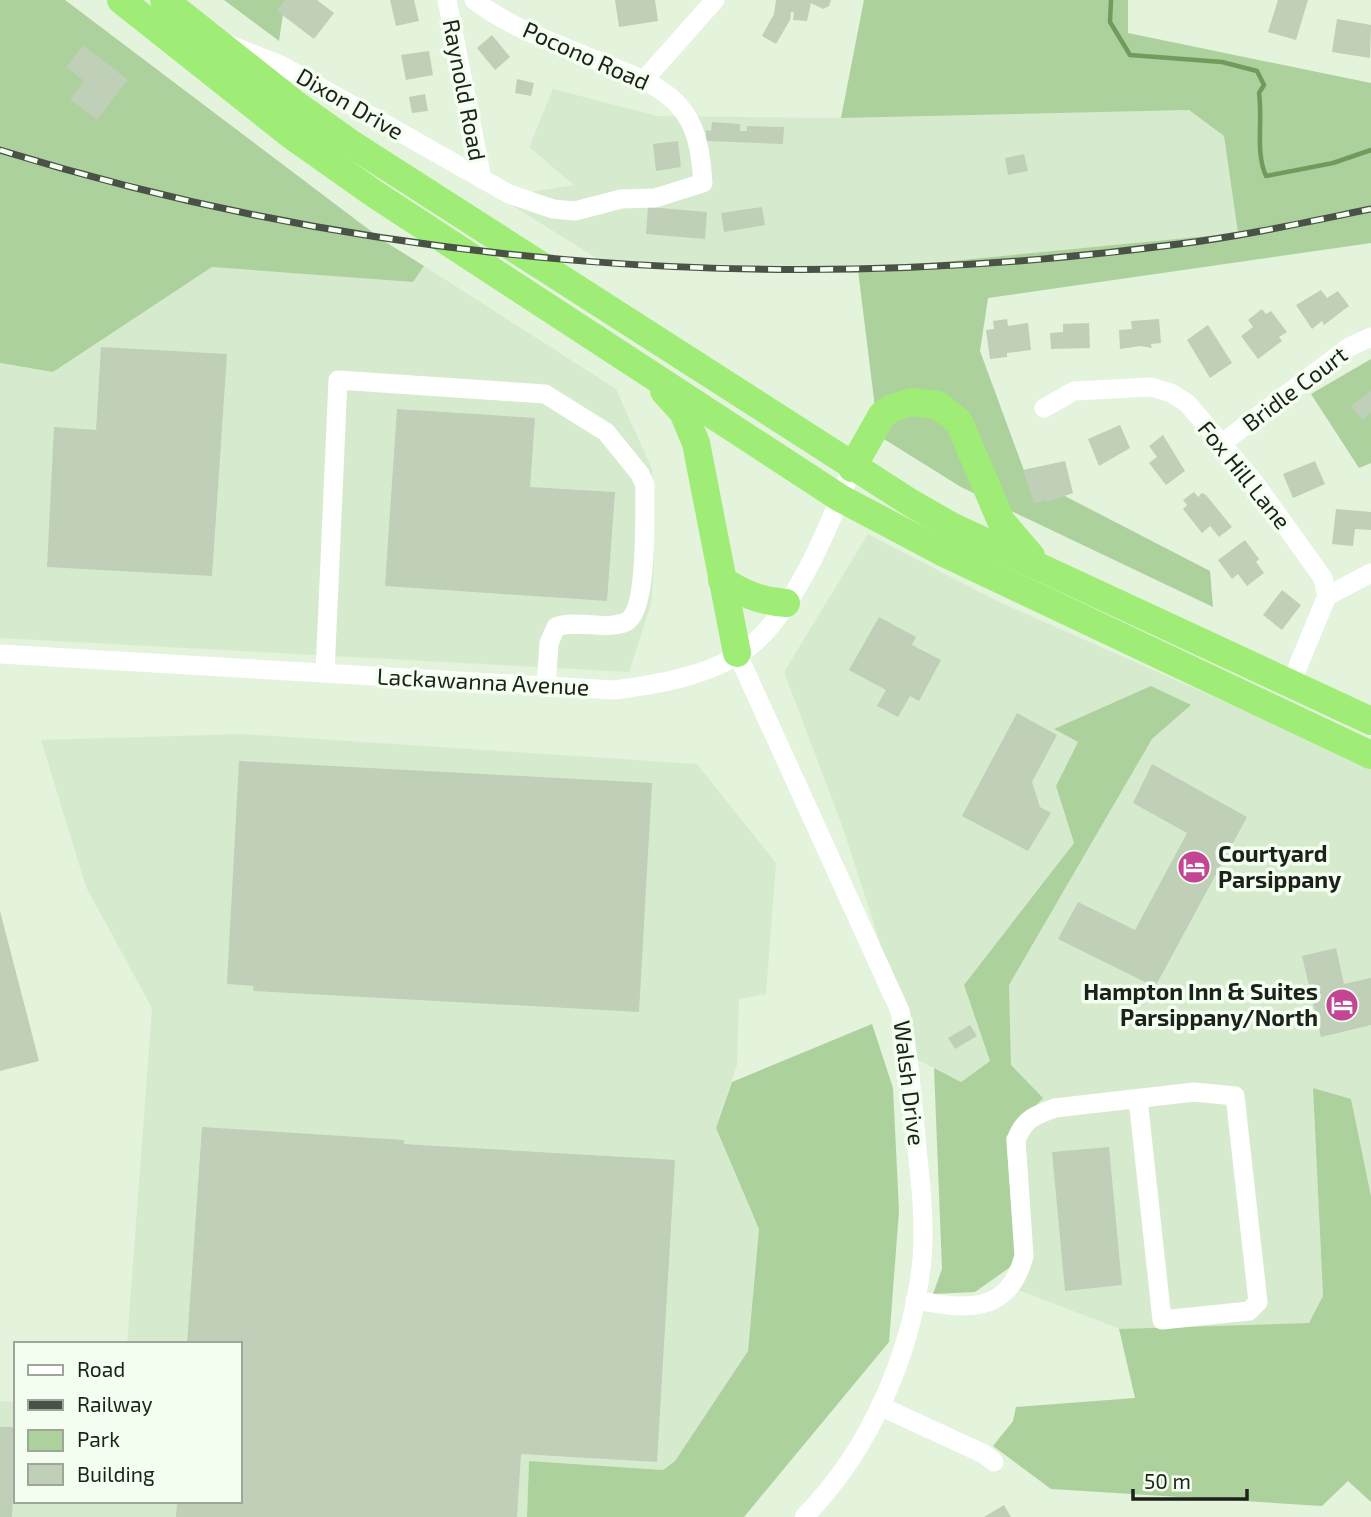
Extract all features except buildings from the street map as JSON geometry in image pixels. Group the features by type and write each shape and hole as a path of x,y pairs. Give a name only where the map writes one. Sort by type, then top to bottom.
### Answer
{"highway":[{"path":"121,0 302,143 502,279 840,498 953,558 1371,755"},
{"path":"164,0 188,9 214,38 295,104 350,143 852,468 951,526 1371,721"},
{"path":"649,373 683,412 696,443 737,653"},
{"path":"852,468 882,415 892,408 911,402 938,405 959,422 968,438 1001,521 1040,566"},
{"path":"722,580 754,597 786,603"}],"street":[{"name":"Raynold Road","path":"447,0 482,180"},
{"name":"Pocono Road","path":"474,0 534,34 643,80 670,96 685,112 701,154 703,183 655,198 621,199 575,211 553,209 509,194 482,180"},
{"path":"643,80 715,0"},
{"name":"Dixon Drive","path":"214,38 281,65 482,180"},
{"name":"Bridle Court","path":"1221,444 1349,347 1371,337"},
{"path":"325,673 338,380 545,394 606,432 640,474 645,485 641,597 635,615 625,623 568,623 556,627 549,643 546,686"},
{"name":"Fox Hill Lane","path":"1044,408 1074,391 1151,387 1171,393 1186,403 1254,482 1313,562 1323,578 1327,597"},
{"name":"Lackawanna Avenue","path":"0,654 614,690 654,685 716,666 754,643 796,590 852,468"},
{"path":"1291,683 1327,597 1371,573"},
{"name":"Walsh Drive","path":"737,653 900,1012 909,1059 923,1227 915,1300 903,1350 863,1439 828,1493 804,1517"},
{"path":"915,1300 952,1307 992,1302 1009,1288 1020,1272 1024,1256 1016,1140 1022,1124 1034,1115 1055,1108 1194,1092 1235,1096 1258,1302 1249,1311 1162,1320 1138,1099"},
{"path":"880,1406 984,1454 994,1462"}],"shaded area":[{"path":"553,89 657,116 841,118 1189,110 1224,136 1238,233 858,270 603,262 499,197 574,185 529,147"},
{"path":"424,266 616,389 652,469 654,567 651,604 629,672 0,638 0,363 53,372 212,267 412,282"},
{"path":"868,534 1001,603 1371,766 1371,1196 1351,1100 1313,1088 1323,1297 1274,1388 1018,1290 1005,1136 1011,1066 1009,985 1152,739 1190,706 1055,729 1078,742 1056,786 1074,843 964,985 990,1061 961,1082 912,1057 889,971 843,828 784,672"},
{"path":"242,734 697,764 776,863 766,994 739,999 737,1065 716,1128 759,1229 748,1351 675,1461 663,1470 529,1461 527,1517 0,1517 0,1401 14,1402 14,1503 242,1503 242,1342 127,1342 152,1008 86,887 41,740"}],"green space":[{"path":"0,0 65,0 384,241 424,266 413,282 212,267 53,372 0,363"},
{"path":"224,0 285,0 279,41"},
{"path":"864,0 1128,0 1128,33 1371,83 1371,243 988,298 980,351 1026,476 1210,571 1213,607 961,487 871,431 877,424 858,270 1238,233 1224,136 1189,110 841,118"},
{"path":"1371,359 1371,463 1359,468 1311,394"},
{"path":"1151,686 1191,705 1152,739 1009,985 1011,1065 1043,1098 1006,1137 1016,1263 975,1292 933,1294 942,1269 934,1068 961,1082 990,1061 964,985 1074,843 1056,786 1078,742 1054,729"},
{"path":"872,1024 893,1088 899,1211 889,1342 744,1517 527,1517 529,1461 663,1470 675,1461 748,1351 759,1229 716,1128 732,1082"},
{"path":"1313,1088 1351,1099 1371,1196 1371,1502 1348,1481 1322,1506 1051,1489 993,1446 1013,1421 1016,1407 1135,1398 1119,1329 1309,1323 1323,1296"}],"waterway":[{"path":"1111,0 1110,22 1130,55 1222,62 1257,71 1264,85 1259,93 1260,146 1266,176 1333,163 1371,150"}],"railway":[{"path":"0,150 144,190 290,222 437,246 585,261 733,269 882,268 1031,260 1203,241 1371,209"}],"place":[{"name":"Courtyard Parsippany","path":"1194,867"},
{"name":"Hampton Inn & Suites Parsippany/North","path":"1342,1005"}]}
